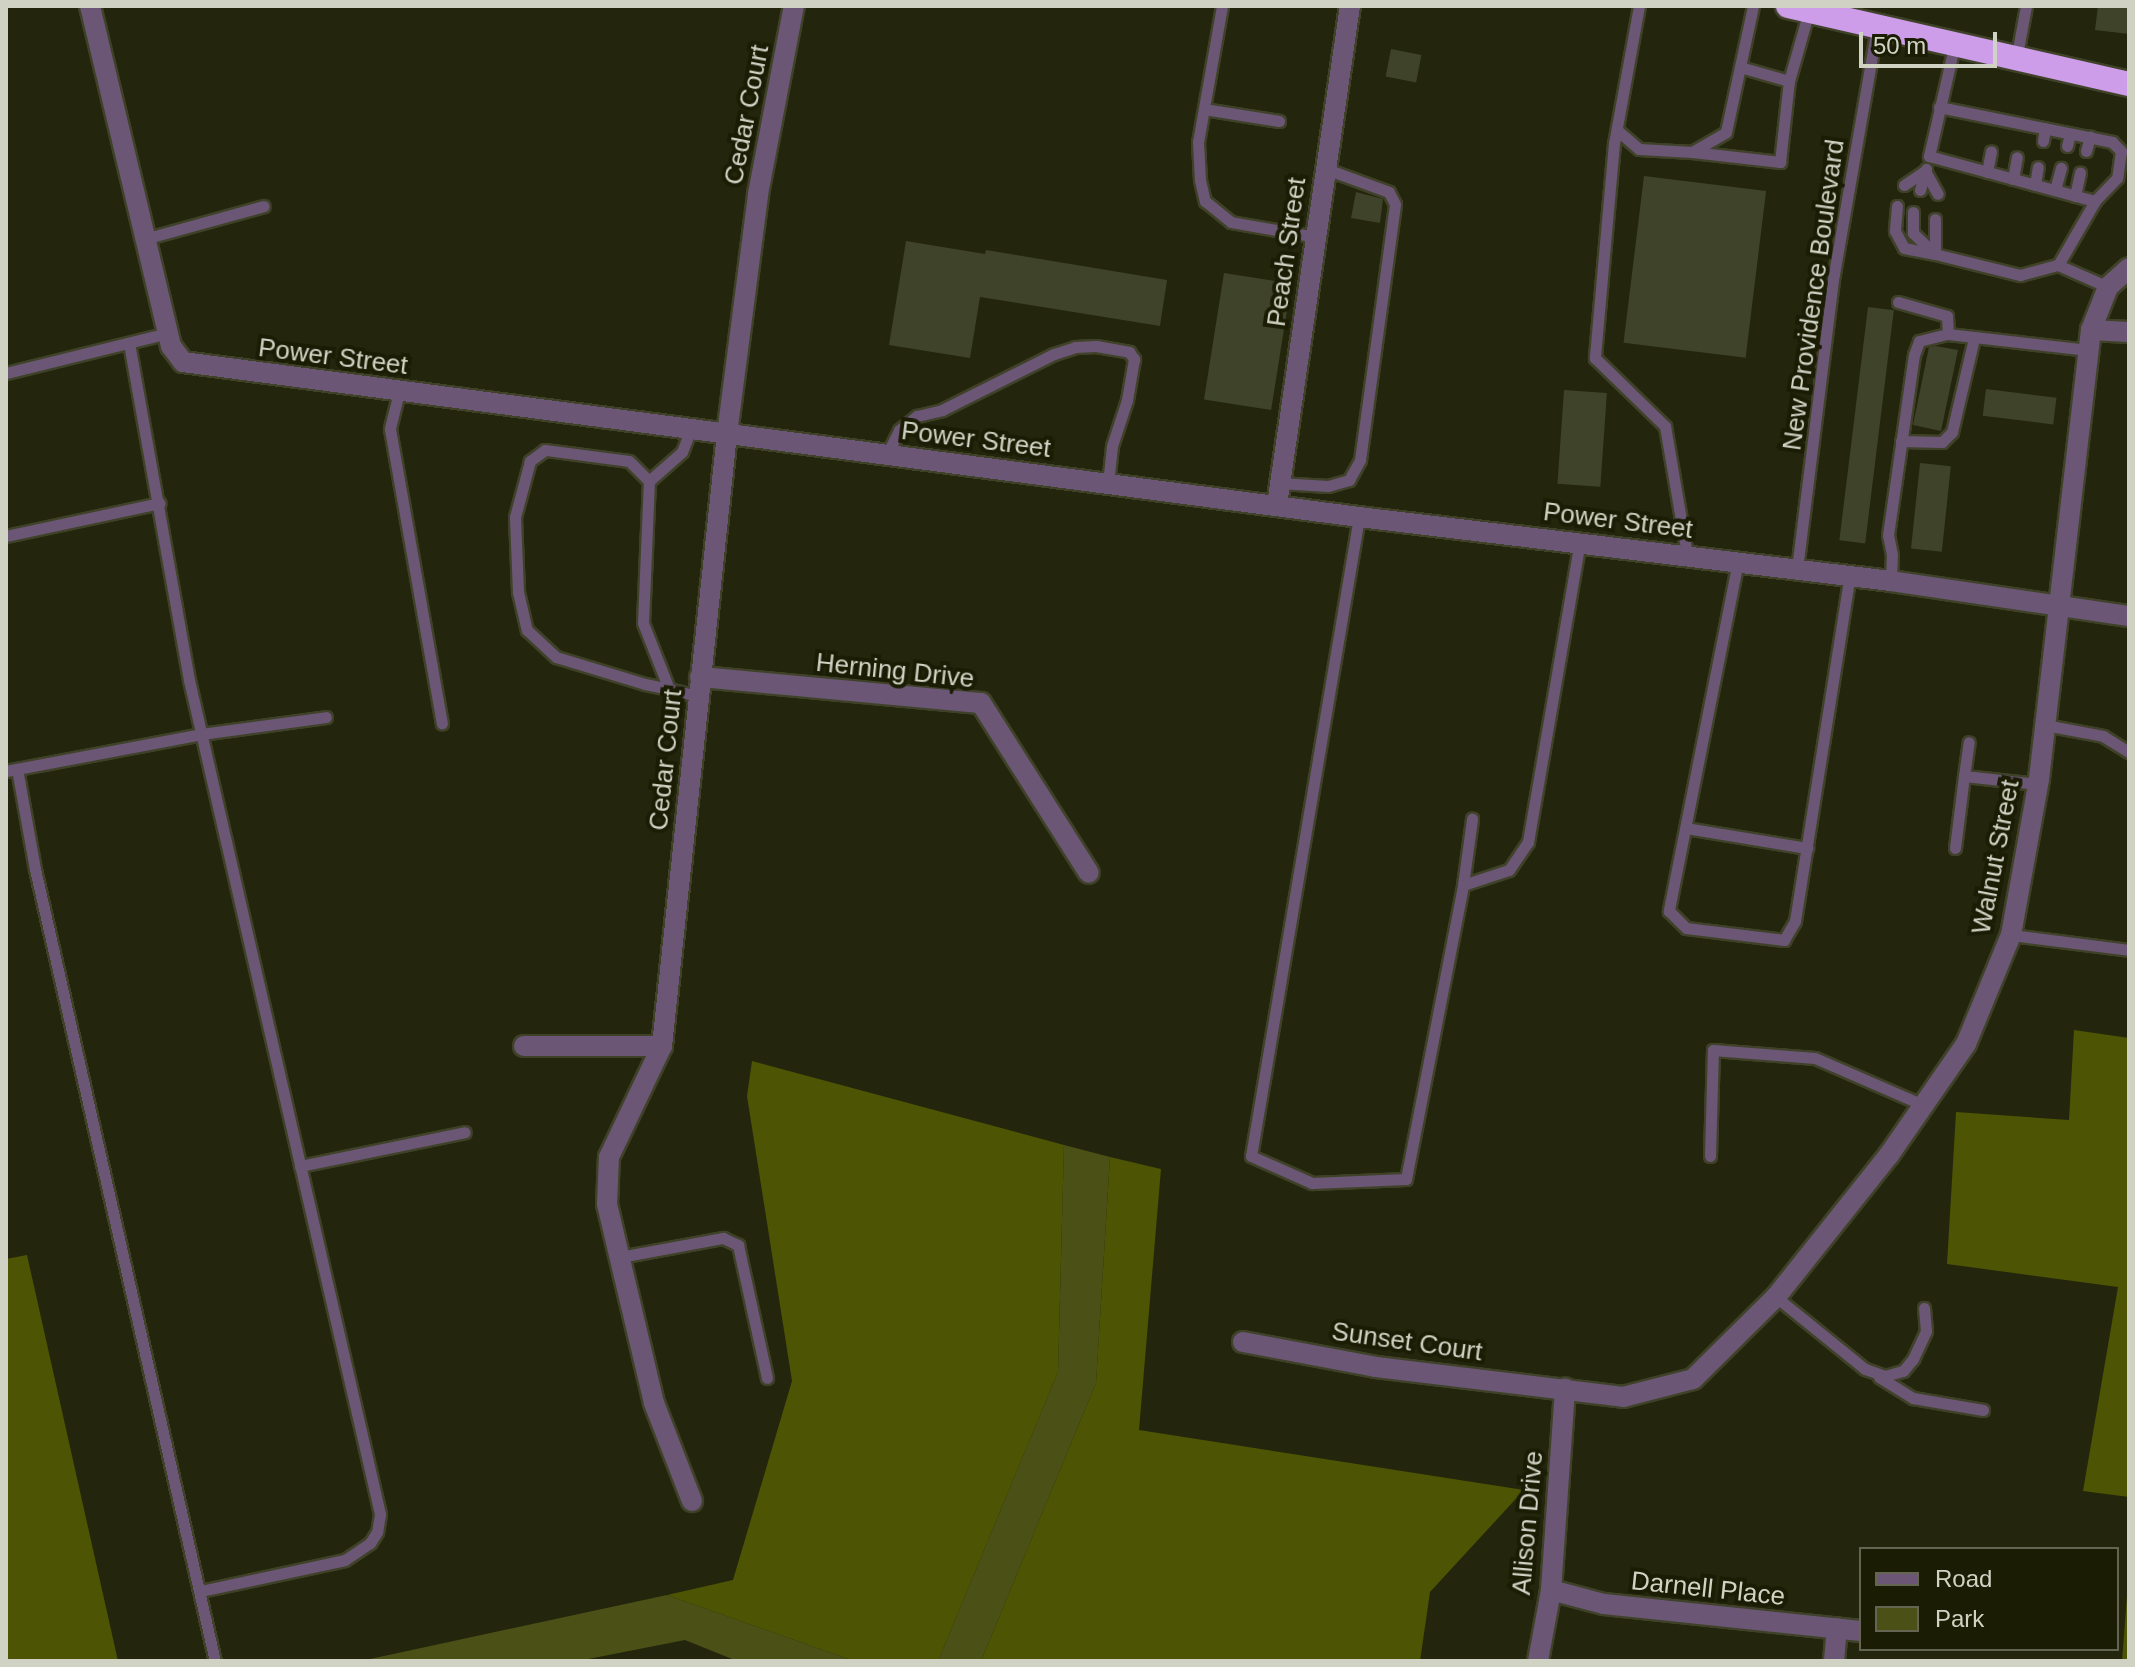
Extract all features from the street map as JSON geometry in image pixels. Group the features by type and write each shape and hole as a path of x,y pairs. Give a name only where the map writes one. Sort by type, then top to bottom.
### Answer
{"highway":[{"path":"1799,8 1954,47 2129,84"}],"street":[{"name":"Power Street","path":"90,6 168,333 177,357 194,365 1359,517 1850,575 2059,603 2129,616"},
{"name":"Cedar Court","path":"692,1501 654,1403 607,1204 609,1157 662,1046 727,434 758,194 794,6"},
{"name":"Peach Street","path":"1277,505 1350,6"},
{"name":"Walnut Street","path":"1565,1388 1623,1397 1693,1379 1776,1297 1889,1155 1966,1044 2011,935 2038,784 2090,340 2108,287 2129,268"},
{"path":"2090,340 2129,332"},
{"name":"Herning Drive","path":"699,686 981,703 1089,873"},
{"path":"524,1046 662,1046"},
{"name":"Sunset Court","path":"1243,1342 1376,1367 1565,1388"},
{"name":"Allison Drive","path":"1538,1661 1551,1590 1565,1388"},
{"name":"Darnell Place","path":"1551,1590 1604,1604 1859,1631"},
{"path":"1834,1661 1837,1628"}],"lane":[{"path":"1222,6 1198,142 1200,180 1205,201 1231,222 1316,237"},
{"path":"1639,6 1617,130 1595,358 1665,426 1687,555"},
{"path":"1692,152 1726,132 1753,6"},
{"path":"2016,61 2026,6"},
{"path":"1617,130 1639,149 1780,162 1799,8"},
{"name":"New Providence Boulevard","path":"1797,569 1834,274 1877,27"},
{"path":"1920,190 1954,47"},
{"path":"1740,67 1789,81"},
{"path":"1939,107 2044,135 2070,134 2112,142 2121,151 2117,178 2095,201 2058,265"},
{"path":"1204,109 1279,121"},
{"path":"2067,146 2070,134"},
{"path":"2086,151 2090,137"},
{"path":"1987,172 1991,151"},
{"path":"1929,156 2095,201"},
{"path":"2013,179 2017,157"},
{"path":"2035,185 2038,167"},
{"path":"2055,190 2061,168"},
{"path":"1279,483 1328,486 1349,480 1360,460 1395,204 1389,192 1326,169"},
{"path":"1904,185 1906,180 1925,171"},
{"path":"1925,171 1938,194"},
{"path":"2075,196 2080,173"},
{"path":"144,239 264,206"},
{"path":"1897,206 1895,231 1904,248 2020,275 2058,265 2108,287"},
{"path":"1913,212 1913,233 1935,254"},
{"path":"1935,219 1935,254"},
{"path":"1898,302 1947,316 1948,334"},
{"path":"6,373 168,333"},
{"path":"1891,581 1892,555 1888,535 1914,355 1919,341 1948,334 1974,338 2090,340"},
{"path":"1901,441 1942,442 1952,432 1974,338"},
{"path":"129,343 201,734 380,1514 377,1532 360,1553 345,1560 201,1591"},
{"path":"887,454 899,430 917,416 942,410 1054,354 1075,347 1096,346 1129,352 1134,359 1127,400 1112,446 1108,483"},
{"path":"399,392 390,429 442,723"},
{"path":"669,689 643,623 649,481 682,452 691,429"},
{"path":"649,481 629,461 545,450 530,461 515,517 518,592 527,630 556,657 669,689 699,686"},
{"path":"6,536 160,503"},
{"path":"1359,517 1251,1156 1312,1183 1406,1179 1463,885 1472,819"},
{"path":"1463,885 1509,870 1528,842 1580,542"},
{"path":"1738,561 1669,911 1686,928 1784,940 1795,921 1850,575"},
{"path":"215,1661 12,770 201,734 326,717"},
{"path":"2045,725 2103,736 2129,752"},
{"path":"1955,848 1969,742"},
{"path":"1964,776 2038,784"},
{"path":"1686,828 1807,848"},
{"path":"2011,935 2129,950"},
{"path":"1710,1156 1713,1050 1815,1058 1923,1105"},
{"path":"300,1166 465,1132"},
{"path":"620,1257 723,1238 738,1245 767,1378"},
{"path":"1776,1297 1867,1370 1913,1398 1983,1410"},
{"path":"1867,1370 1885,1376 1903,1371 1913,1359 1926,1331 1924,1308"}],"green space":[{"path":"2074,1030 2129,1038 2129,1497 2083,1491 2118,1287 1947,1264 1956,1112 2069,1120"},
{"path":"752,1061 1064,1145 1058,1372 938,1661 854,1661 667,1595 733,1580 792,1381 747,1096"},
{"path":"1064,1145 1110,1157 1096,1383 981,1661 938,1661 1058,1372"},
{"path":"1110,1157 1161,1169 1139,1430 1524,1490 1430,1592 1420,1661 981,1661 1096,1383"},
{"path":"27,1255 118,1661 6,1661 6,1259"},
{"path":"2129,1569 2129,1661 2122,1661"},
{"path":"667,1595 854,1661 737,1661 685,1640 578,1661 361,1661"}],"building":[{"path":"2098,6 2129,6 2129,34 2095,30"},
{"path":"1391,49 1421,55 1416,82 1386,76"},
{"path":"1644,176 1766,191 1746,358 1624,343"},
{"path":"1356,192 1383,199 1380,223 1351,218"},
{"path":"906,241 985,254 986,250 1167,280 1160,326 980,297 970,358 889,345"},
{"path":"1224,273 1291,284 1271,410 1204,399"},
{"path":"1868,307 1894,310 1865,543 1839,540"},
{"path":"1929,347 1958,350 1941,431 1913,425"},
{"path":"1986,389 2056,398 2053,424 1983,416"},
{"path":"1564,390 1607,393 1600,487 1557,484"},
{"path":"1920,463 1951,466 1942,552 1911,549"}]}
